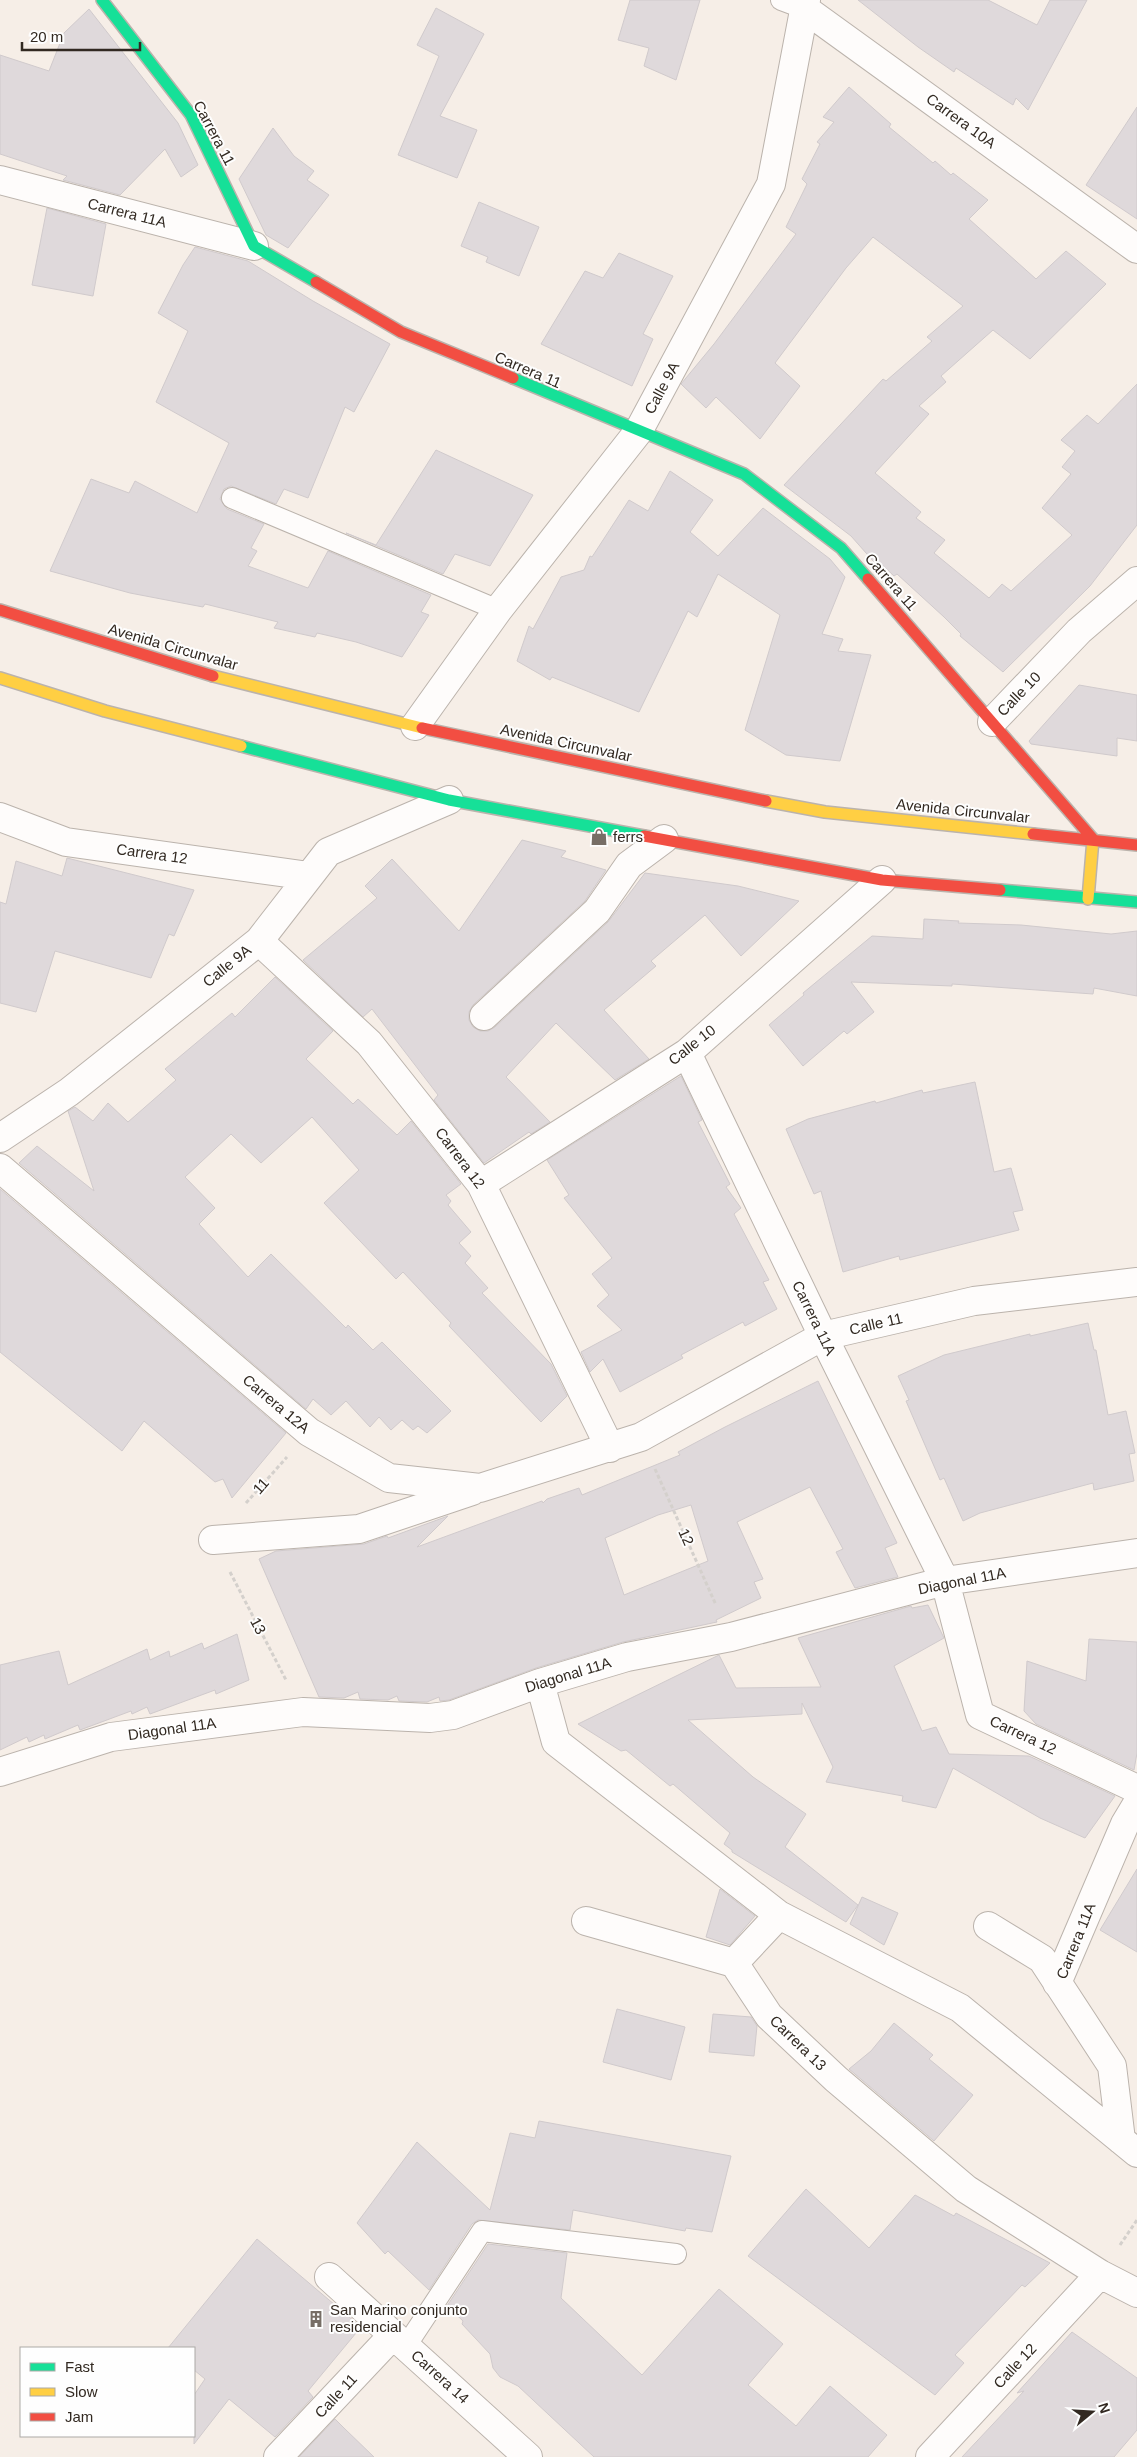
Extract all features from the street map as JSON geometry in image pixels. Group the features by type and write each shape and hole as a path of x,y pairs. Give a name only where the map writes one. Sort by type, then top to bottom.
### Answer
{"main road":[{"name":"Carrera 11","path":"102,0 191,115 254,246 401,332 638,432 744,474 841,548 992,722"},
{"name":"Avenida Circunvalar","path":"0,610 195,671 414,726 736,796 816,810 1137,845"},
{"path":"0,678 104,711 449,800 882,880 1137,902"},
{"name":"Calle 10","path":"992,722 1093,839"},
{"path":"1088,898 1093,839"}],"street":[{"name":"Carrera 10A","path":"797,3 1137,249"},
{"name":"Calle 9A","path":"414,726 498,610 638,432 771,184 797,3"},
{"name":"Carrera 11A","path":"0,180 254,246"},
{"name":"Calle 10","path":"992,722 1079,631 1137,581"},
{"name":"Calle 9A","path":"0,1138 69,1092 258,941 328,852 449,800"},
{"name":"Carrera 12","path":"0,817 66,842 309,876"},
{"path":"484,1016 596,911 629,864 664,839"},
{"name":"Calle 10","path":"481,1184 687,1053 882,880"},
{"name":"Carrera 12","path":"258,941 369,1044 481,1184 610,1448"},
{"name":"Carrera 11A","path":"687,1053 822,1336 944,1581"},
{"name":"Carrera 12A","path":"0,1168 309,1432 389,1478 480,1488 610,1448"},
{"name":"Calle 11","path":"610,1448 641,1437 822,1336 974,1301 1137,1282"},
{"path":"213,1540 359,1529 480,1488"},
{"name":"Diagonal 11A","path":"0,1772 111,1737 303,1712 430,1718 453,1715 540,1683 627,1657 730,1637 944,1581 1137,1553"},
{"name":"Carrera 12","path":"944,1581 980,1715 1137,1789"},
{"path":"540,1683 556,1742 779,1915 960,2008 1129,2146"},
{"name":"Carrera 11A","path":"1129,2146 1112,2066 1057,1983 1126,1824 1137,1804"},
{"path":"586,1921 734,1963 779,1915"},
{"path":"988,1926 1042,1959 1057,1983"},
{"name":"Carrera 13","path":"734,1963 769,2016 836,2079 966,2189 1100,2274 1137,2293"},
{"name":"Calle 12","path":"930,2457 1100,2274"},
{"name":"Carrera 14","path":"329,2277 528,2457"},
{"name":"Calle 11","path":"278,2457 399,2341"}],"lane":[{"path":"232,498 498,610"},
{"path":"399,2341 482,2231 676,2254"}],"path":[{"name":"11","path":"213,1540 309,1432"},
{"name":"12","path":"641,1437 730,1637"},
{"name":"13","path":"213,1540 303,1712"}],"building":[{"path":"630,0 700,0 676,80 644,66 649,48 618,40"},
{"path":"858,0 988,0 1037,25 1050,0 1087,0 1028,110 1016,98 1013,105 956,68 954,72 918,47"},
{"path":"436,8 484,34 440,116 477,130 457,178 398,155 439,56 417,45"},
{"path":"89,9 178,123 198,165 181,177 165,149 120,195 63,180 67,176 0,154 0,55 49,71 64,33"},
{"path":"849,87 891,124 889,127 933,163 935,161 951,175 953,173 988,200 969,219 1036,279 1066,251 1106,284 1030,359 993,330 941,376 946,382 919,406 929,414 875,473 921,512 916,518 945,540 934,553 989,598 1002,584 1011,591 1072,535 1042,508 1071,474 1062,467 1075,451 1061,440 1087,415 1098,424 1137,384 1137,525 1090,586 1003,672 960,636 961,634 944,617 897,574 894,576 876,559 874,562 851,536 784,485 883,379 886,381 932,341 927,337 963,306 873,237 846,268 775,363 800,386 760,439 716,397 706,408 681,384 714,344 796,234 786,227 807,184 802,179 820,144 817,142 834,122 823,117"},
{"path":"1137,107 1137,219 1086,185"},
{"path":"273,128 294,156 314,171 307,180 329,195 288,248 266,235 239,179"},
{"path":"479,202 539,227 519,276 486,262 488,257 461,246"},
{"path":"47,208 106,224 93,296 32,285"},
{"path":"195,247 248,261 313,301 390,344 354,412 345,407 308,498 284,489 276,504 231,486 224,489 220,499 227,509 264,524 251,548 257,551 248,566 308,588 328,551 431,595 421,612 429,615 402,657 356,642 317,633 315,637 274,628 278,622 205,604 203,607 130,593 50,571 91,479 129,493 135,481 197,513 229,443 156,402 188,331 158,313 183,265"},
{"path":"619,253 673,276 643,334 653,339 632,386 541,344 585,271 603,278"},
{"path":"436,450 533,495 490,566 455,554 443,574 346,533 376,545"},
{"path":"670,471 713,500 690,532 718,556 763,508 830,559 845,577 822,634 843,639 838,651 871,655 840,761 786,755 745,730 780,615 718,574 697,617 688,611 639,712 552,677 550,680 517,661 529,626 533,629 561,577 584,570 590,556 592,557 629,500 648,511"},
{"path":"1079,685 1137,695 1137,741 1117,738 1117,756 1031,744 1029,741"},
{"path":"522,840 566,851 561,857 606,870 585,901 473,1005 469,1012 469,1020 473,1027 480,1031 488,1031 495,1027 608,922 645,873 738,886 799,901 741,956 705,915 651,961 656,966 604,1010 649,1059 615,1080 556,1023 506,1077 550,1122 531,1134 529,1132 484,1163 434,1100 438,1095 372,1009 363,1017 303,960 377,898 365,886 392,859 459,931"},
{"path":"67,858 194,890 174,936 169,934 151,978 55,951 36,1012 0,1003 0,902 6,904 16,861 62,876"},
{"path":"924,919 959,921 958,923 1021,925 1111,934 1137,931 1137,996 1094,988 1093,994 952,984 952,986 851,982 874,1012 847,1034 844,1031 803,1066 769,1025 804,995 803,993 872,936 923,939"},
{"path":"275,977 333,1031 306,1059 353,1104 358,1099 397,1135 411,1121 461,1184 446,1195 451,1201 448,1205 471,1232 459,1243 471,1256 465,1263 488,1288 482,1293 551,1364 567,1396 541,1422 449,1326 451,1323 403,1272 396,1279 324,1203 359,1170 312,1117 261,1163 231,1134 185,1177 215,1208 199,1224 248,1277 271,1254 346,1328 348,1325 373,1350 382,1342 451,1411 427,1433 418,1426 413,1430 402,1420 391,1430 379,1417 370,1427 346,1401 331,1415 313,1399 306,1409 19,1163 37,1146 94,1191 68,1111 75,1107 93,1121 108,1103 128,1122 176,1080 165,1069 232,1013 235,1017"},
{"path":"681,1076 702,1120 698,1122 730,1184 726,1187 741,1208 734,1214 769,1280 763,1282 777,1309 745,1326 743,1322 681,1355 683,1358 620,1392 603,1359 590,1372 581,1352 622,1330 597,1306 609,1295 592,1274 612,1258 564,1198 569,1195 547,1160"},
{"path":"975,1082 994,1172 1011,1168 1023,1210 1013,1212 1019,1230 900,1260 899,1256 843,1272 821,1191 814,1194 786,1129 808,1119 875,1101 876,1103 922,1090 923,1093"},
{"path":"0,1189 286,1433 232,1498 223,1479 215,1482 144,1421 122,1451 0,1352"},
{"path":"1088,1323 1094,1350 1096,1350 1108,1415 1126,1411 1135,1453 1129,1454 1134,1481 1094,1490 1093,1483 980,1513 963,1521 944,1478 940,1480 906,1401 909,1400 898,1376 944,1355 1030,1334 1030,1336"},
{"path":"818,1381 897,1543 885,1548 898,1577 855,1588 836,1552 843,1549 810,1487 737,1522 763,1579 754,1582 761,1598 716,1620 717,1622 623,1642 536,1668 449,1700 440,1701 439,1697 427,1702 399,1701 397,1696 388,1700 360,1699 358,1692 344,1698 319,1697 259,1559 276,1551 364,1544 387,1536 388,1538 448,1516 417,1547 542,1501 543,1503 547,1499 579,1488 582,1495 680,1455 678,1452","holes":["691,1505 708,1561 624,1595 605,1538 658,1515"]},
{"path":"928,1605 944,1638 894,1666 922,1731 936,1727 949,1754 1029,1756 1115,1796 1085,1838 1040,1818 953,1768 936,1808 902,1801 903,1796 826,1782 833,1767 802,1703 802,1714 688,1720 753,1777 806,1814 785,1847 858,1905 846,1922 732,1852 724,1844 730,1833 673,1784 670,1786 626,1750 621,1751 578,1724 719,1655 736,1688 821,1687 798,1638 911,1606 912,1608"},
{"path":"237,1634 249,1680 216,1694 215,1690 150,1714 147,1707 132,1714 131,1711 80,1730 78,1725 45,1739 44,1735 29,1742 27,1737 0,1750 0,1665 59,1651 68,1685 147,1649 150,1660 169,1651 170,1657 202,1643 204,1649"},
{"path":"1089,1639 1137,1642 1137,1753 1134,1770 1036,1724 1024,1711 1027,1661 1086,1681"},
{"path":"1137,1869 1137,1952 1100,1930"},
{"path":"720,1889 755,1916 730,1945 706,1937"},
{"path":"862,1897 898,1913 884,1945 850,1924"},
{"path":"617,2009 685,2027 671,2080 603,2062"},
{"path":"713,2014 751,2017 757,2026 754,2056 709,2052"},
{"path":"894,2023 933,2055 929,2059 973,2095 934,2141 849,2069 871,2051"},
{"path":"539,2121 731,2156 712,2232 686,2228 685,2231 573,2210 570,2230 478,2220 472,2224 429,2290 388,2251 385,2254 357,2223 417,2142 490,2210 510,2133 535,2138"},
{"path":"806,2189 869,2248 915,2195 954,2216 956,2213 1050,2263 1025,2287 1022,2285 955,2355 964,2363 935,2395 748,2256"},
{"path":"257,2239 361,2327 308,2391 313,2397 275,2437 229,2399 194,2444 195,2394 205,2379 195,2371 195,2347 169,2347"},
{"path":"488,2244 567,2253 561,2298 642,2375 719,2289 783,2344 748,2385 796,2426 830,2386 887,2435 868,2457 594,2457 518,2386 500,2377 493,2368 490,2354 462,2324 463,2321 447,2306"},
{"path":"1072,2332 1137,2378 1137,2430 1114,2457 962,2457 1024,2391 1017,2393"},
{"path":"335,2419 344,2428 374,2457 299,2457"}],"traffic: fast":[{"path":"102,0 191,115 254,246 316,282"},
{"path":"513,378 744,474 841,548 868,579"},
{"path":"241,746 449,800 644,836"},
{"path":"1000,890 1137,902"}],"traffic: slow":[{"path":"213,676 422,728"},
{"path":"0,678 105,711 241,746"},
{"path":"766,801 825,812 1033,834"},
{"path":"1088,899 1093,839"}],"traffic: jam":[{"path":"316,282 401,332 513,378"},
{"path":"868,579 1093,839"},
{"path":"0,610 213,676"},
{"path":"422,728 766,801"},
{"path":"1033,834 1137,845"},
{"path":"644,836 882,880 1000,890"}],"place":[{"name":"ferrs","path":"599,837"},
{"name":"San Marino conjunto residencial","path":"316,2319"}]}
